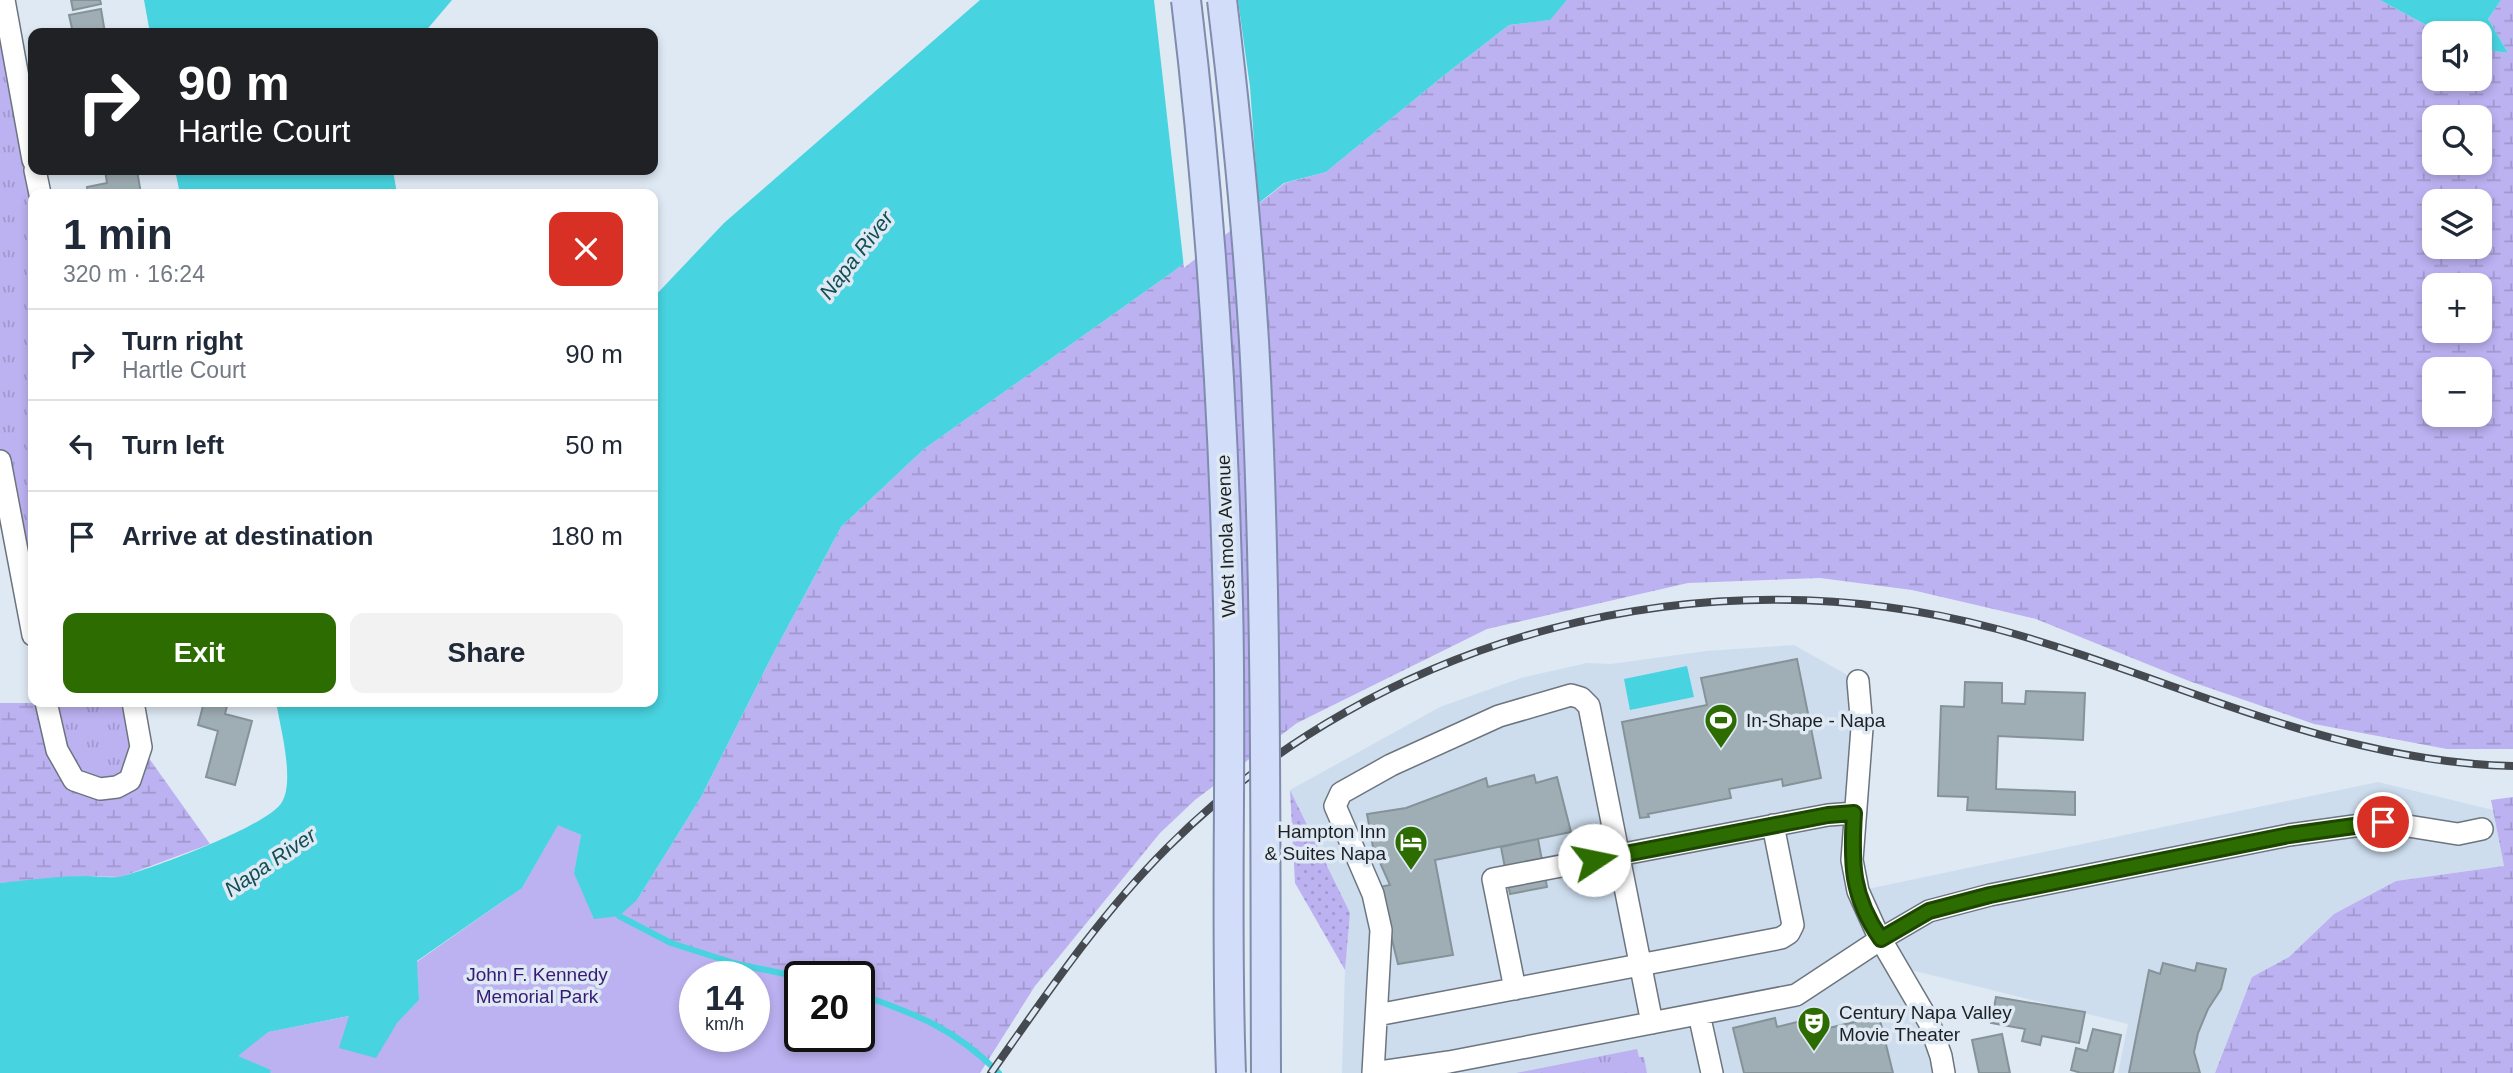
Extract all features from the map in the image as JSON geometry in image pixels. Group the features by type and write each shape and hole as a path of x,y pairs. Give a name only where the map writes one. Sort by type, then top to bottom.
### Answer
{"main road":[{"name":"West Imola Avenue","path":"1186,0 1211,246 1223,425 1228,605 1231,1073"},
{"name":"West Imola Avenue","path":"1222,0 1247,243 1258,423 1264,604 1266,1073"}],"street":[{"path":"4,0 28,132"},
{"path":"0,461 28,609"},
{"path":"1858,681 1861,728 1852,860 1858,891 1866,913 1929,1022 1944,1073"},
{"path":"1652,1023 1589,706 1581,698 1571,695 1499,716 1391,765 1340,793 1335,806 1373,894 1381,930 1373,1073 1450,1067 1796,995 1929,911 1990,895 2289,835 2383,822 2458,834 2482,829"},
{"path":"47,707 57,750 74,780 100,789 117,788 130,780 141,747 134,707"},
{"path":"1515,989 1493,879 1773,825 1854,813"},
{"path":"1377,1015 1781,938 1789,933 1793,925 1773,825"},
{"path":"1699,1014 1712,1073"}],"shaded area":[{"path":"1794,645 1858,681 1858,891 2378,782 2493,810 2504,866 2396,881 2334,914 2289,957 2252,977 2215,1073 2118,1073 2128,1024 1899,967 1944,1073 1342,1073 1345,970 1350,913 1290,790 1440,707 1521,678 1587,663 1611,664 1706,651"}],"green space":[{"path":"0,0 32,189 28,189 28,609 0,461"},
{"path":"1567,0 2380,0 2422,23 2422,91 2492,91 2492,51 2508,53 2492,26 2492,21 2488,19 2501,0 2513,0 2513,749 2447,749 2314,724 2189,681 2036,619 1912,590 1820,578 1688,583 1487,629 1297,723 1195,800 1160,833 1035,986 980,1073 270,1073 271,1070 237,1056 332,1020 350,1016 397,1023 419,1000 417,962 522,888 581,835 574,873 637,900 701,797 841,527 924,449 1174,271 1285,183 1326,172 1509,25 1549,20"},
{"path":"0,703 28,703 28,707 47,707 74,780 117,787 141,747 210,844 121,877 84,876 0,883"},
{"path":"48,707 133,707 130,780 74,780"},
{"path":"1290,790 1350,913 1345,970 1295,883"},
{"path":"2513,797 2513,1073 2215,1073 2252,977 2289,957 2334,914 2396,881 2504,866 2491,800"},
{"name":"John F. Kennedy Memorial Park","path":"558,824 581,835 574,873 594,919 619,916 671,943 728,961 679,961 679,1052 770,1052 770,971 784,974 784,1052 875,1052 875,1000 925,1021 956,1038 985,1059 978,1073 270,1073 271,1070 237,1056 267,1032 350,1016 376,1058 397,1023 419,1000 417,962 522,888"},
{"path":"1637,1049 1639,1057 1644,1057 1647,1073 1516,1073"}],"water":[{"path":"144,0 452,0 428,28 149,28"},
{"name":"Napa River","path":"980,0 1567,0 1550,20 1509,25 1326,172 1284,183 1174,271 924,449 841,527 701,797 637,900 619,916 594,919 574,873 581,835 558,825 522,888 417,961 419,1000 397,1023 376,1058 339,1048 349,1016 268,1032 238,1056 271,1070 270,1073 0,1073 0,883 64,877 123,876 208,845 256,822 282,802 286,792 287,767 277,707 658,707 658,293 724,223"},
{"path":"2380,0 2501,0 2489,21 2422,23"},
{"path":"2492,26 2508,53 2492,51"},
{"path":"176,175 394,175 396,189 179,189"},
{"path":"1687,666 1694,697 1630,710 1624,679"}],"pier":[{"path":"1154,0 1238,0 1250,87 1259,208 1184,268"}],"building":[{"path":"71,0 100,0 101,4 73,10"},
{"path":"101,9 104,28 72,28 69,15"},
{"path":"106,175 138,175 140,189 87,189 107,183"},
{"name":"In-Shape - Napa","path":"1797,659 1821,778 1783,786 1782,779 1729,789 1731,798 1648,814 1649,817 1640,818 1622,722 1707,705 1701,678"},
{"path":"1965,682 2002,683 2002,703 2025,704 2026,691 2085,693 2083,740 1998,736 1996,789 2075,792 2075,815 1967,810 1968,797 1938,796 1941,706 1964,707"},
{"path":"203,707 227,707 225,714 252,721 235,785 206,777 218,731 198,725"},
{"name":"Hampton Inn & Suites Napa","path":"1534,775 1536,783 1557,777 1571,832 1435,860 1453,955 1398,964 1379,887 1390,885 1373,847 1367,814 1406,808 1486,778 1488,787"},
{"path":"1538,839 1547,887 1510,894 1501,847"},
{"path":"2163,963 2195,971 2197,963 2226,969 2221,989 2208,1009 2198,1033 2194,1052 2200,1073 2129,1073 2149,970 2160,974"},
{"path":"1996,997 2085,1012 2079,1043 2042,1036 2040,1045 2022,1041 2025,1029 1991,1023"},
{"name":"Century Napa Valley Movie Theater","path":"1879,1016 1893,1073 1744,1073 1733,1028 1775,1018 1777,1027 1805,1020 1808,1033"},
{"path":"2093,1029 2121,1035 2113,1073 2081,1073 2071,1070 2076,1048 2087,1051"},
{"path":"2002,1034 2010,1073 1979,1073 1972,1040"}],"waterway":[{"path":"618,910 619,916 671,943 737,964 784,974"},
{"path":"875,1000 934,1024 966,1045 999,1073"}],"railway":[{"path":"991,1073 1074,957 1142,874 1167,848 1252,774 1346,712 1447,663 1553,628 1662,607 1774,600 1886,607 1997,629 2061,648 2251,714 2380,750 2445,761 2513,766"}],"place":[{"name":"In-Shape - Napa","path":"1721,750"},
{"name":"Hampton Inn & Suites Napa","path":"1411,872"},
{"name":"Century Napa Valley Movie Theater","path":"1814,1053"}],"route":[{"path":"1594,860 1828,815 1854,813 1852,860 1858,891 1866,913 1881,939 1929,911 1990,895 2289,835 2383,822"}]}
